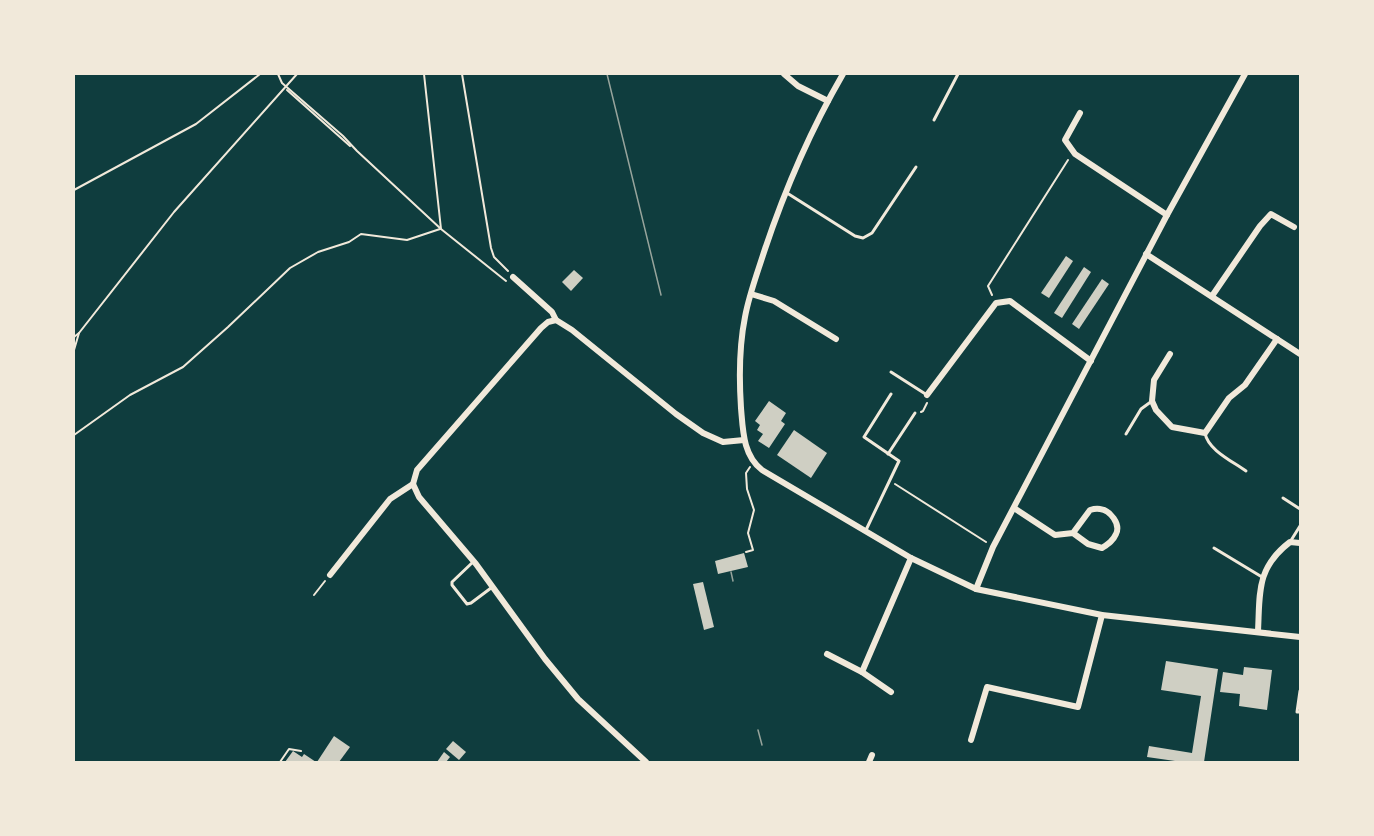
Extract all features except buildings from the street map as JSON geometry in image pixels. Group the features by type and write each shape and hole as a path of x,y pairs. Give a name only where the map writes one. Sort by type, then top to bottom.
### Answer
{"street":[{"path":"784,74 798,86 828,100"},
{"path":"843,74 810,134 785,191 744,319 739,375 744,440 753,463 911,558 976,588 1102,615 1300,637"},
{"path":"976,588 993,547 1146,254 1245,74"},
{"path":"1080,113 1065,140 1078,156 1167,215"},
{"path":"1212,296 1260,226 1271,214 1294,227"},
{"path":"1146,254 1300,354"},
{"path":"513,277 552,312 556,320 572,330 676,414 703,433 723,442 744,440"},
{"path":"751,294 783,306 836,339"},
{"path":"927,395 996,303 1010,301 1091,361"},
{"path":"330,575 390,499 413,483 417,470 541,328 548,322 556,320"},
{"path":"1170,354 1154,380 1152,401 1156,410 1172,427 1205,433 1229,398 1245,385 1277,339"},
{"path":"413,483 419,497 474,561 545,659 578,699 646,762"},
{"path":"1014,508 1055,535 1073,533 1088,544 1102,548 1112,541 1118,532 1117,524 1111,514 1101,508 1090,510 1073,533"},
{"path":"1258,631 1262,577 1275,556 1290,542 1300,543"},
{"path":"862,672 911,558"},
{"path":"970,740 987,687 1078,707 1102,615"},
{"path":"827,654 862,672 891,692"},
{"path":"869,762 872,755"}],"lane":[{"path":"934,120 958,74"},
{"path":"785,191 855,236 863,238 872,233 916,168"},
{"path":"891,372 927,395"},
{"path":"865,532 899,461 864,437 891,394"},
{"path":"1126,434 1141,409 1152,401"},
{"path":"888,454 915,413"},
{"path":"1205,433 1207,441 1213,447 1246,471"},
{"path":"1283,498 1300,509"},
{"path":"1290,542 1300,526"},
{"path":"1214,548 1262,577"},
{"path":"474,561 452,582 455,590 467,604 493,586"},
{"path":"1300,692 1297,712 1300,712"}],"path":[{"path":"74,190 196,123 260,74"},
{"path":"278,74 286,88 343,136 441,229 508,282 513,277 494,257 491,248 462,74"},
{"path":"74,337 174,212 297,74"},
{"path":"424,74 441,229"},
{"path":"996,303 988,286 1070,157 1078,156"},
{"path":"74,435 130,395 183,367 290,268 318,252 349,242 361,234 407,240 441,229"},
{"path":"74,350 79,333"},
{"path":"915,413 923,411 927,405 927,395"},
{"path":"746,552 753,549 748,533 754,510 747,489 746,473 753,463"},
{"path":"890,481 993,547"},
{"path":"314,595 330,575"},
{"path":"280,762 289,749 301,751"}],"tram line":[{"path":"607,74 661,295"},
{"path":"731,572 733,581"},
{"path":"758,730 762,745"}]}
